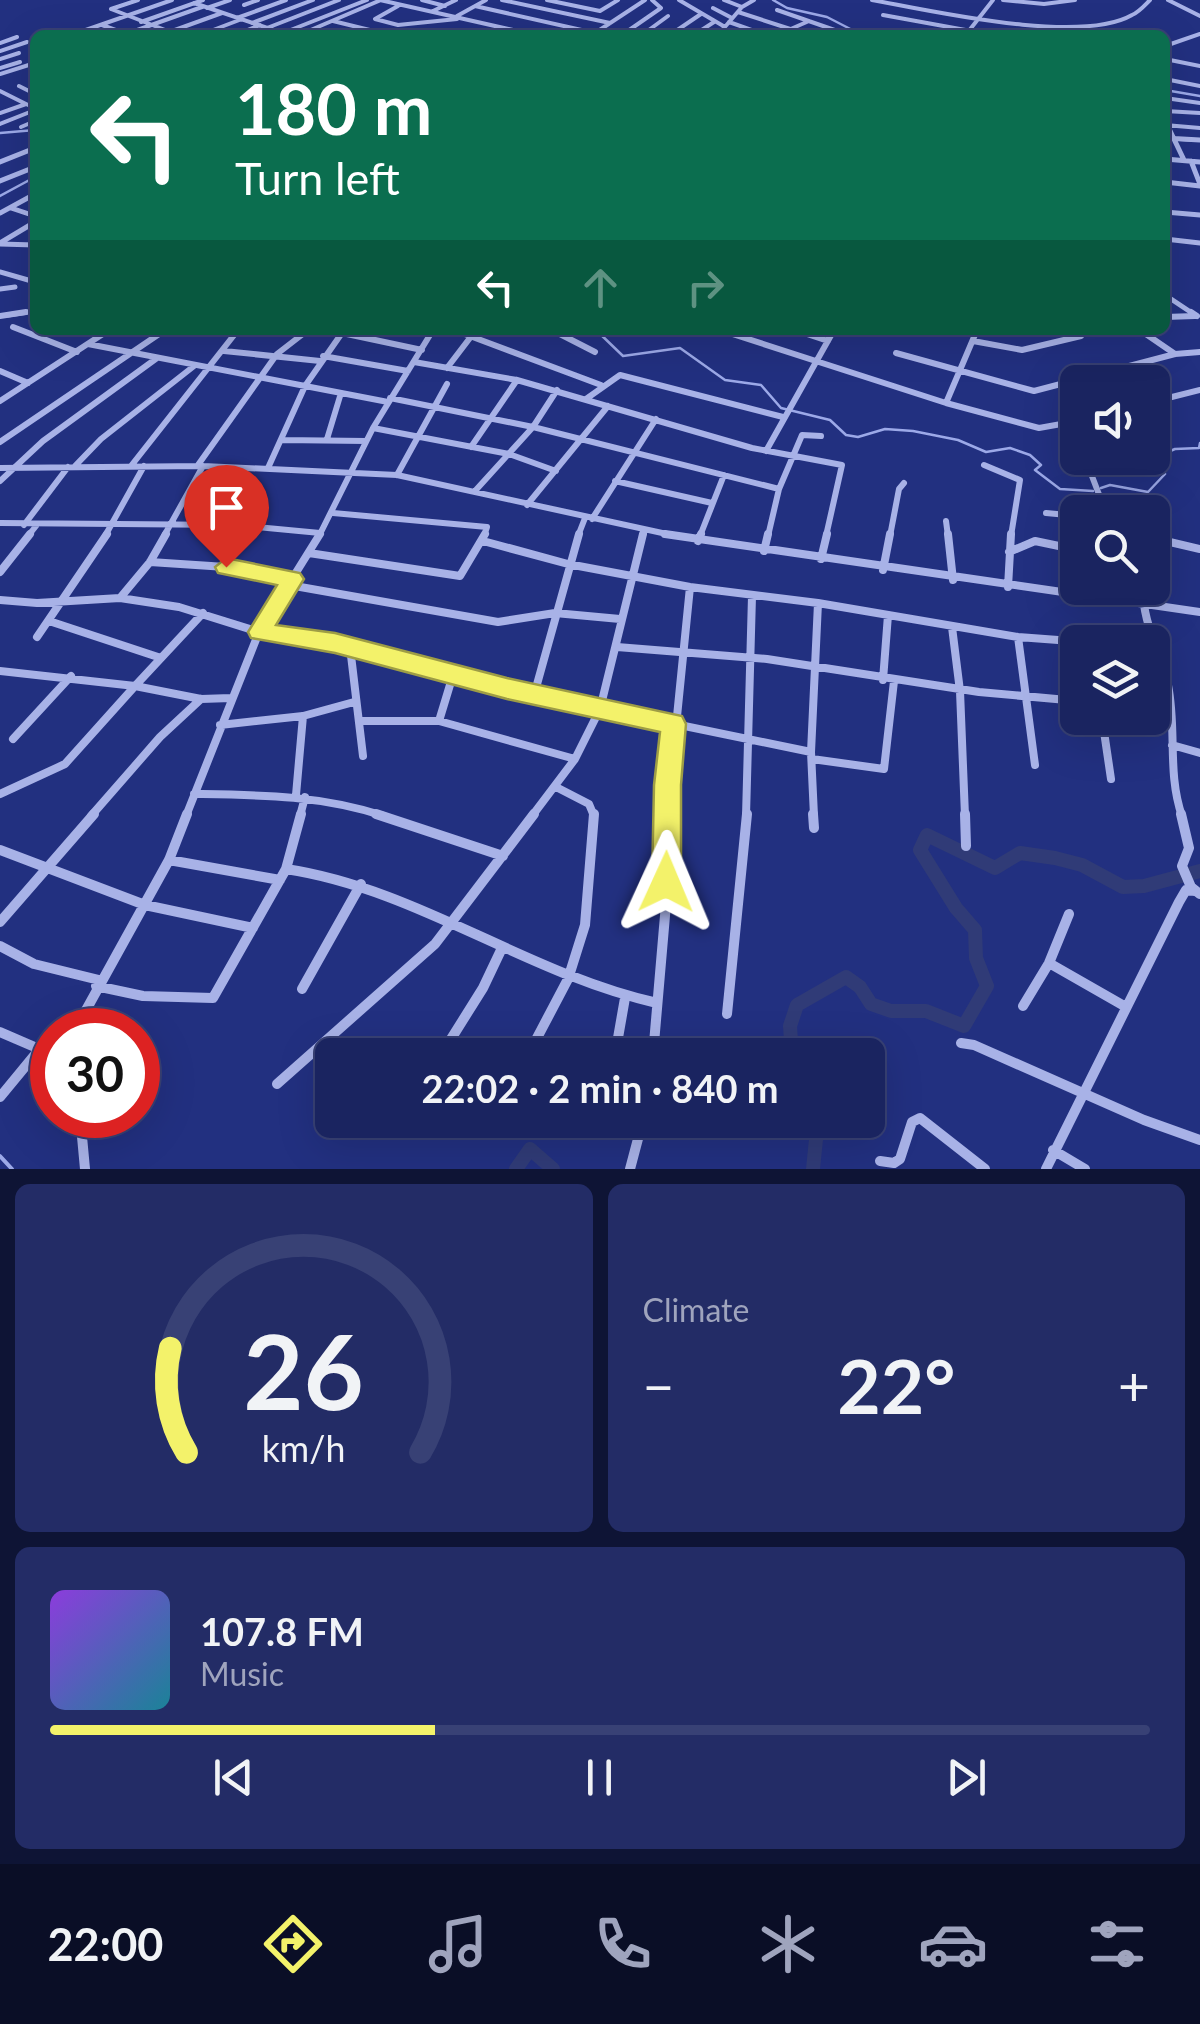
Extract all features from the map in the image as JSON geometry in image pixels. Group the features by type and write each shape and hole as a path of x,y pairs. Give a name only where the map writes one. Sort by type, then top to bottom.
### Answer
{"street":[{"path":"138,0 112,9 165,30"},
{"path":"86,30 170,0 186,6"},
{"path":"138,30 205,5 230,0"},
{"path":"258,0 244,5 258,10"},
{"path":"212,30 286,0"},
{"path":"252,23 313,0"},
{"path":"252,30 339,0"},
{"path":"422,0 445,6"},
{"path":"432,11 456,0"},
{"path":"398,6 375,19 398,26 458,18 486,0"},
{"path":"502,0 610,22"},
{"path":"547,0 600,11 618,0"},
{"path":"577,6 588,0"},
{"path":"599,30 648,0 661,8 628,30"},
{"path":"680,0 714,22 751,30"},
{"path":"724,0 793,30"},
{"path":"723,30 740,9 754,0"},
{"path":"872,0 1051,30"},
{"path":"970,30 993,0"},
{"path":"1003,0 1044,4 1075,0"},
{"path":"1065,30 1120,20 1142,11 1150,0"},
{"path":"1168,0 1200,16"},
{"path":"311,30 378,1 458,18"},
{"path":"294,30 378,1 505,30"},
{"path":"535,19 563,2"},
{"path":"141,22 194,3 271,30"},
{"path":"475,6 582,30"},
{"path":"713,8 728,22"},
{"path":"777,10 836,30"},
{"path":"175,30 222,13"},
{"path":"677,30 701,14"},
{"path":"884,15 953,30"},
{"path":"649,30 668,16"},
{"path":"790,29 809,20"},
{"path":"333,21 364,30"},
{"path":"702,30 714,22"},
{"path":"102,24 117,30"},
{"path":"559,30 564,26"},
{"path":"499,28 516,30"},
{"path":"1170,44 1200,34"},
{"path":"0,42 17,38"},
{"path":"0,51 28,42"},
{"path":"0,60 20,53"},
{"path":"1170,60 1200,66"},
{"path":"1,75 21,64 30,64"},
{"path":"1170,80 1200,86"},
{"path":"19,86 30,93"},
{"path":"0,92 30,106"},
{"path":"2,110 30,99"},
{"path":"1170,99 1200,103"},
{"path":"0,124 30,111"},
{"path":"1170,111 1200,113"},
{"path":"21,126 30,123"},
{"path":"1170,124 1200,128"},
{"path":"1170,132 1200,185"},
{"path":"1173,138 1200,140"},
{"path":"0,162 30,152"},
{"path":"1170,158 1200,162"},
{"path":"0,181 30,169"},
{"path":"1170,182 1200,185"},
{"path":"0,214 30,197"},
{"path":"10,208 30,217"},
{"path":"1170,213 1200,216"},
{"path":"0,243 30,222"},
{"path":"1170,240 1200,243"},
{"path":"0,243 30,245"},
{"path":"0,272 30,281"},
{"path":"0,289 15,287"},
{"path":"1170,297 1198,316"},
{"path":"0,316 30,312"},
{"path":"1170,317 1198,316"},
{"path":"13,327 30,334"},
{"path":"33,335 76,352"},
{"path":"0,401 102,335"},
{"path":"0,442 156,335"},
{"path":"131,466 212,370 235,335"},
{"path":"120,598 150,562 200,466 259,378 277,354 302,335"},
{"path":"268,468 305,386 340,335"},
{"path":"355,335 422,350"},
{"path":"85,1008 169,860 260,632 333,513 373,428 430,335"},
{"path":"447,368 472,335"},
{"path":"479,335 601,385"},
{"path":"562,335 595,352"},
{"path":"735,335 946,404 1039,428 1060,425"},
{"path":"810,335 828,341"},
{"path":"766,451 831,335"},
{"path":"946,404 975,335"},
{"path":"973,342 1022,350 1080,335"},
{"path":"1147,335 1175,354"},
{"path":"88,344 532,427 779,490"},
{"path":"224,351 322,359 408,372"},
{"path":"896,352 1034,392 1175,354 1200,352"},
{"path":"0,481 104,394 158,358"},
{"path":"414,362 517,380 766,451 842,466 821,559"},
{"path":"24,525 71,467 194,366"},
{"path":"0,371 28,383"},
{"path":"586,399 613,376 626,376 785,412"},
{"path":"471,447 517,380"},
{"path":"397,475 448,384"},
{"path":"474,491 532,427 557,390"},
{"path":"1170,398 1200,390"},
{"path":"326,440 341,394"},
{"path":"528,505 608,406"},
{"path":"534,695 568,564 588,518 636,454 656,419"},
{"path":"373,428 509,454 556,472"},
{"path":"764,551 779,490 802,435 821,436"},
{"path":"281,440 366,442"},
{"path":"984,465 1020,480 1012,512 1008,587"},
{"path":"37,637 114,523 144,466"},
{"path":"0,468 200,466 397,475 698,542 1200,612"},
{"path":"698,542 724,475"},
{"path":"616,482 712,503"},
{"path":"883,570 899,489 904,483"},
{"path":"309,553 460,576 484,541 487,527 333,513"},
{"path":"1046,513 1060,514"},
{"path":"946,521 954,580"},
{"path":"0,523 172,523 320,534"},
{"path":"2,568 36,526"},
{"path":"278,1084 347,1019 411,968 451,924 575,759 600,709 644,531"},
{"path":"484,541 568,564 690,587 1060,640"},
{"path":"1009,552 1036,541 1060,546"},
{"path":"1170,541 1200,549"},
{"path":"150,562 226,567 498,622 555,613 620,619"},
{"path":"655,1038 666,904 667,785 690,587"},
{"path":"727,1014 738,932 749,782 752,596"},
{"path":"0,600 62,603 120,598 203,612 260,632 350,647 534,695 884,769 888,615"},
{"path":"814,828 812,755 818,603"},
{"path":"1144,606 1149,625"},
{"path":"0,802 4,793 65,764 158,656 203,612"},
{"path":"48,620 158,656"},
{"path":"952,627 960,691 966,846"},
{"path":"1018,637 1035,765"},
{"path":"616,646 816,666 888,681 1060,701"},
{"path":"350,647 363,756"},
{"path":"0,671 71,676 201,698 231,698"},
{"path":"439,721 452,675"},
{"path":"14,739 71,676"},
{"path":"0,922 201,698"},
{"path":"220,725 304,716 354,702"},
{"path":"1170,707 1174,786 1192,852 1182,866 1196,891"},
{"path":"0,946 34,964 143,996 210,1000 286,869 300,796 304,716"},
{"path":"360,722 439,721 575,759"},
{"path":"1105,735 1112,778"},
{"path":"1172,745 1200,754"},
{"path":"537,1038 568,979 585,925 594,813 589,804 556,787"},
{"path":"194,794 300,796 404,821 502,856"},
{"path":"0,850 146,905 253,928"},
{"path":"169,860 280,880"},
{"path":"286,869 361,884 568,979 625,998 657,1003"},
{"path":"302,989 361,884"},
{"path":"1046,1169 1186,890 1196,891"},
{"path":"1023,1006 1044,966 1050,963 1069,914"},
{"path":"452,1038 502,948"},
{"path":"1050,963 1126,1007"},
{"path":"619,1038 625,998"},
{"path":"0,1032 30,1045"},
{"path":"961,1044 998,1054 1081,1094 1200,1140"},
{"path":"0,1097 30,1057"},
{"path":"880,1162 894,1163 900,1159 912,1122 920,1118 985,1169"},
{"path":"83,1138 86,1169"},
{"path":"630,1169 638,1138"},
{"path":"1054,1150 1085,1169"}],"waterway":[{"path":"773,0 787,8 827,17 852,30"},
{"path":"1170,91 1200,96"},
{"path":"0,133 30,130"},
{"path":"0,196 30,180"},
{"path":"601,335 623,356 680,348 725,380 761,385 781,408 830,420 846,435 858,437 885,429 913,431 958,440 986,452 1010,448 1030,455 1041,465 1035,470 1060,489 1093,491"},
{"path":"1101,488 1110,485 1148,492 1165,474 1147,468 1149,460 1175,449 1199,448 1200,443"},
{"path":"791,1038 790,1026 797,1005 846,977 860,987 871,1004 891,1011 926,1011 964,1026 987,986 976,958 975,930 956,908 920,850 927,835 995,868 1020,853 1055,858 1082,865 1123,887 1144,886 1200,871"},
{"path":"813,1169 816,1138"},
{"path":"516,1169 530,1149 553,1169"},
{"path":"0,1156 12,1169"}],"route":[{"path":"226,567 292,579 260,632 335,643 452,675 673,724 667,785 666,882"}]}
